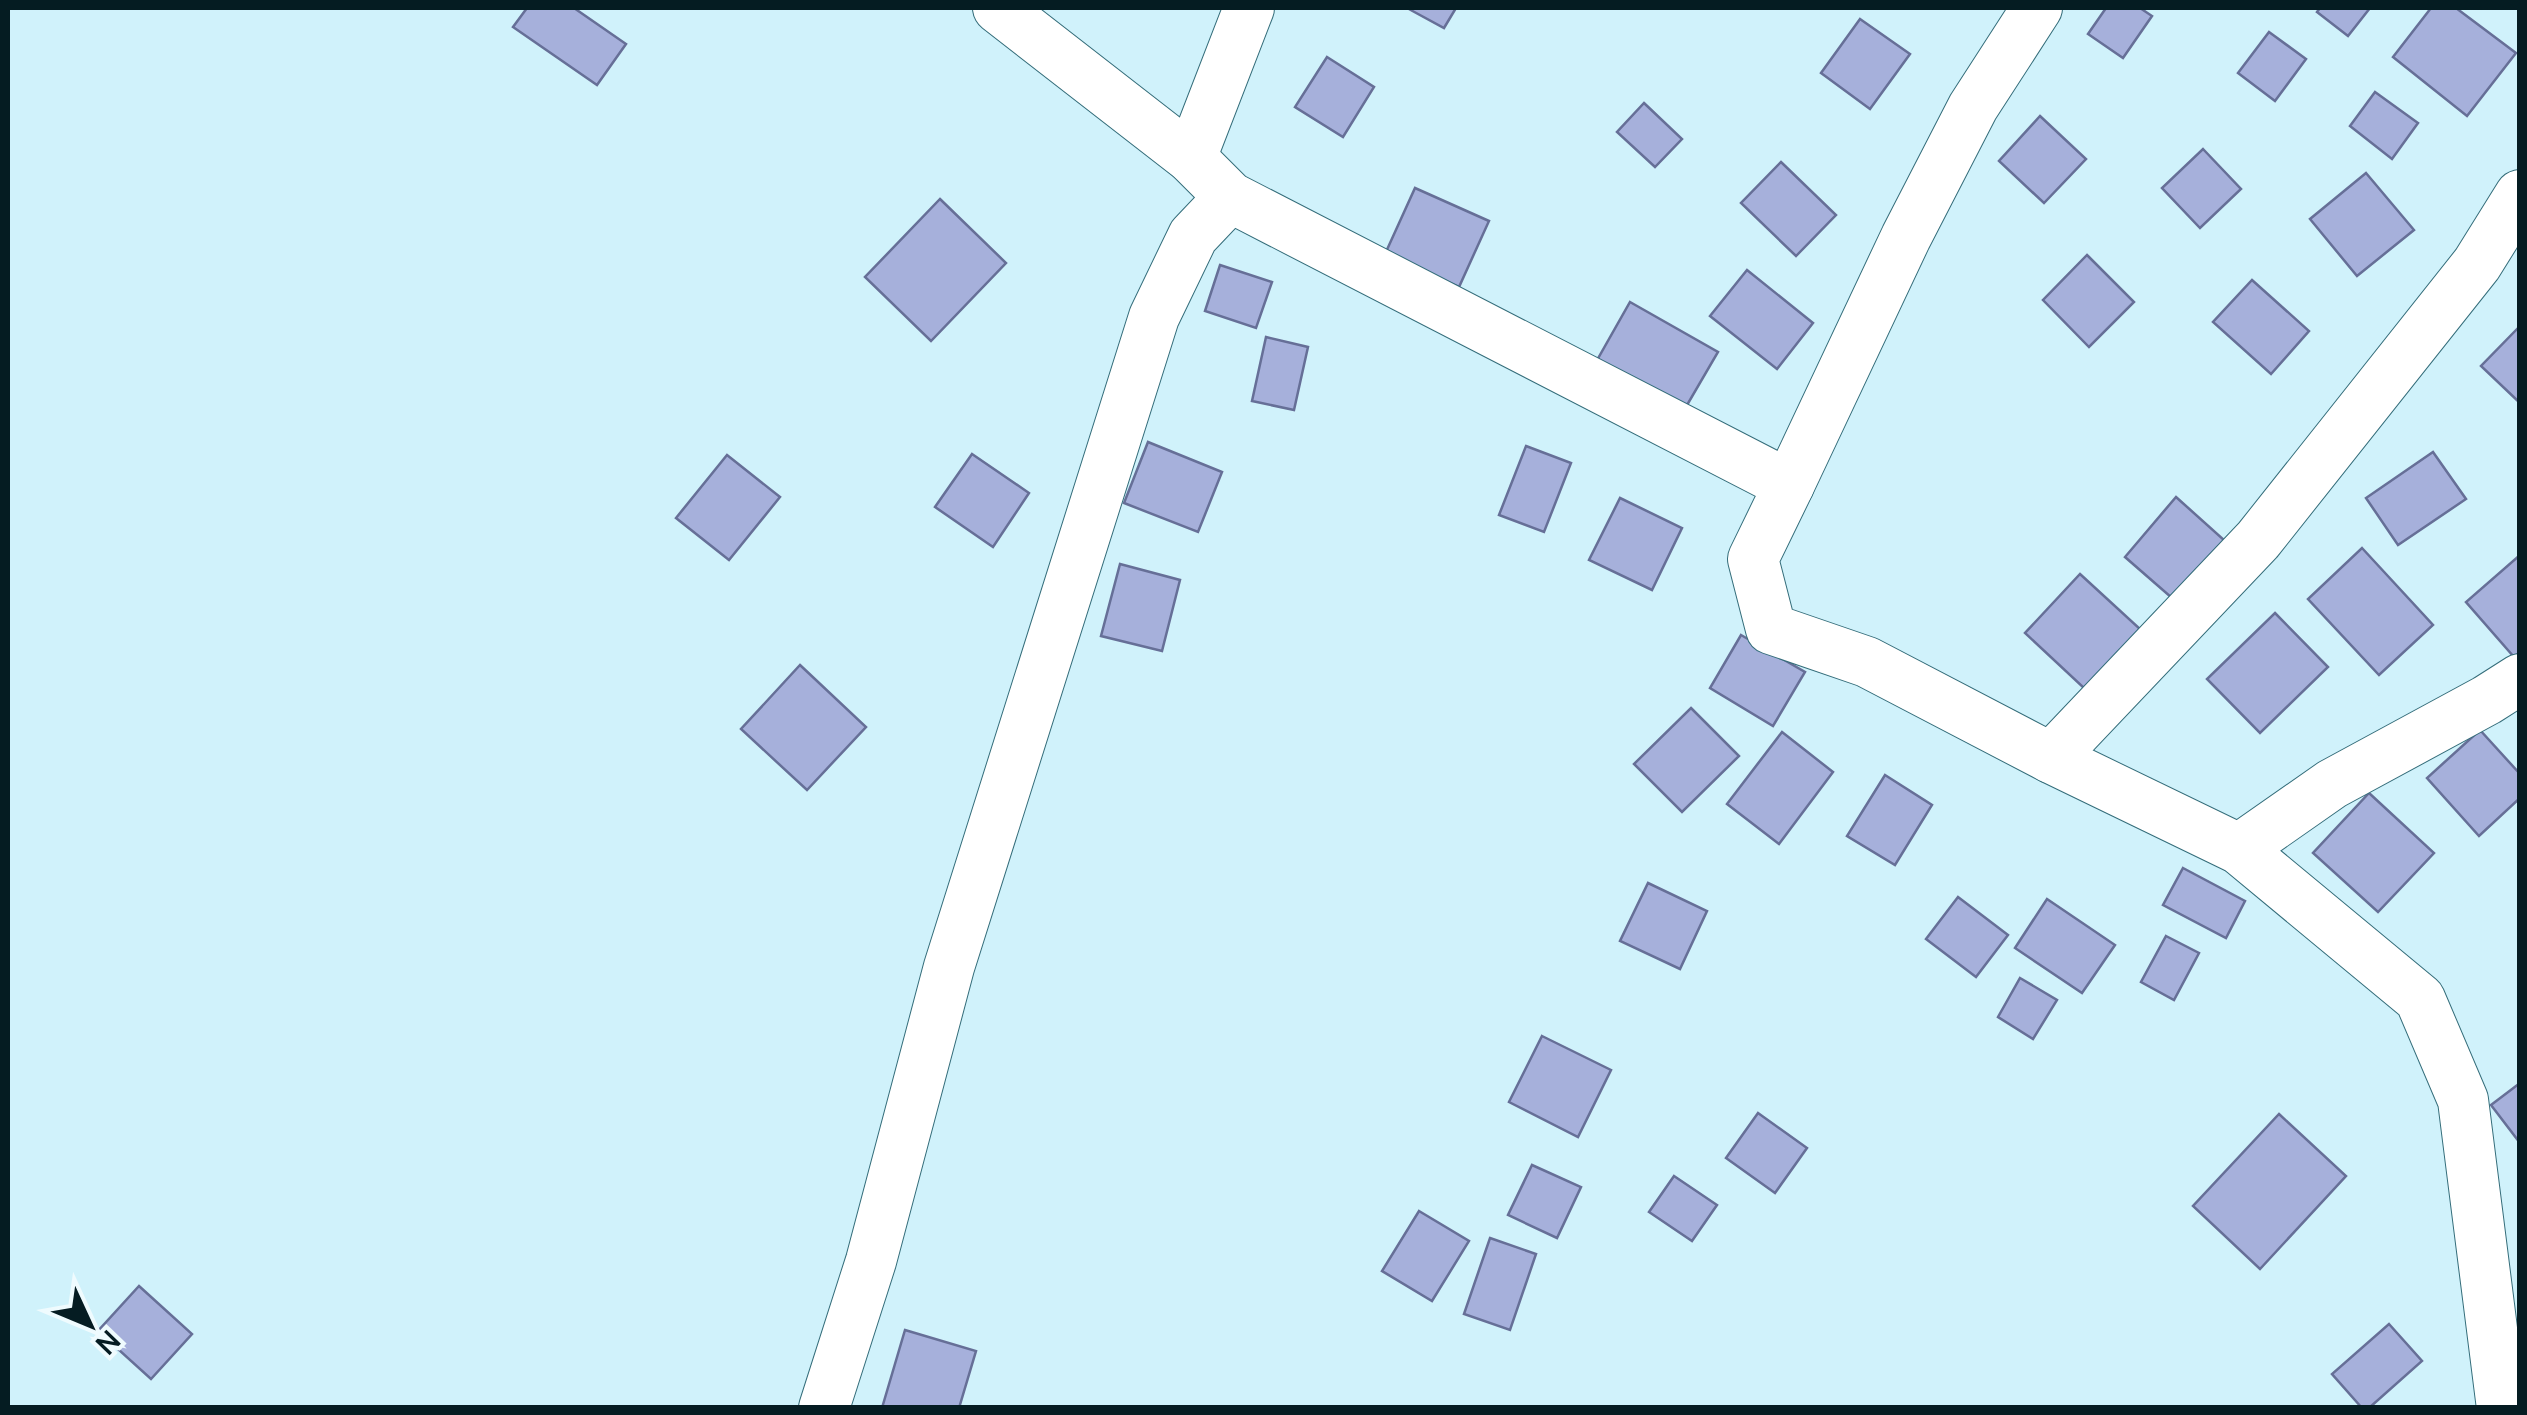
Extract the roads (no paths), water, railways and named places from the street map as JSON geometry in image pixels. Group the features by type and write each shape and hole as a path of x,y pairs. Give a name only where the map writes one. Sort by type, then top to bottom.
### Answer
{"street":[{"path":"1191,158 1249,8"},
{"path":"2037,8 1972,107 1753,559 1772,628 1866,662 2051,758 2240,849 2420,999 2463,1100 2502,1408"},
{"path":"1019,14 1191,158 1230,197 1789,486"},
{"path":"2051,758 2258,540 2477,264 2520,195"},
{"path":"824,1408 871,1262 949,967 1154,317 1193,236 1230,197"},
{"path":"2240,849 2332,784 2520,679"}]}
